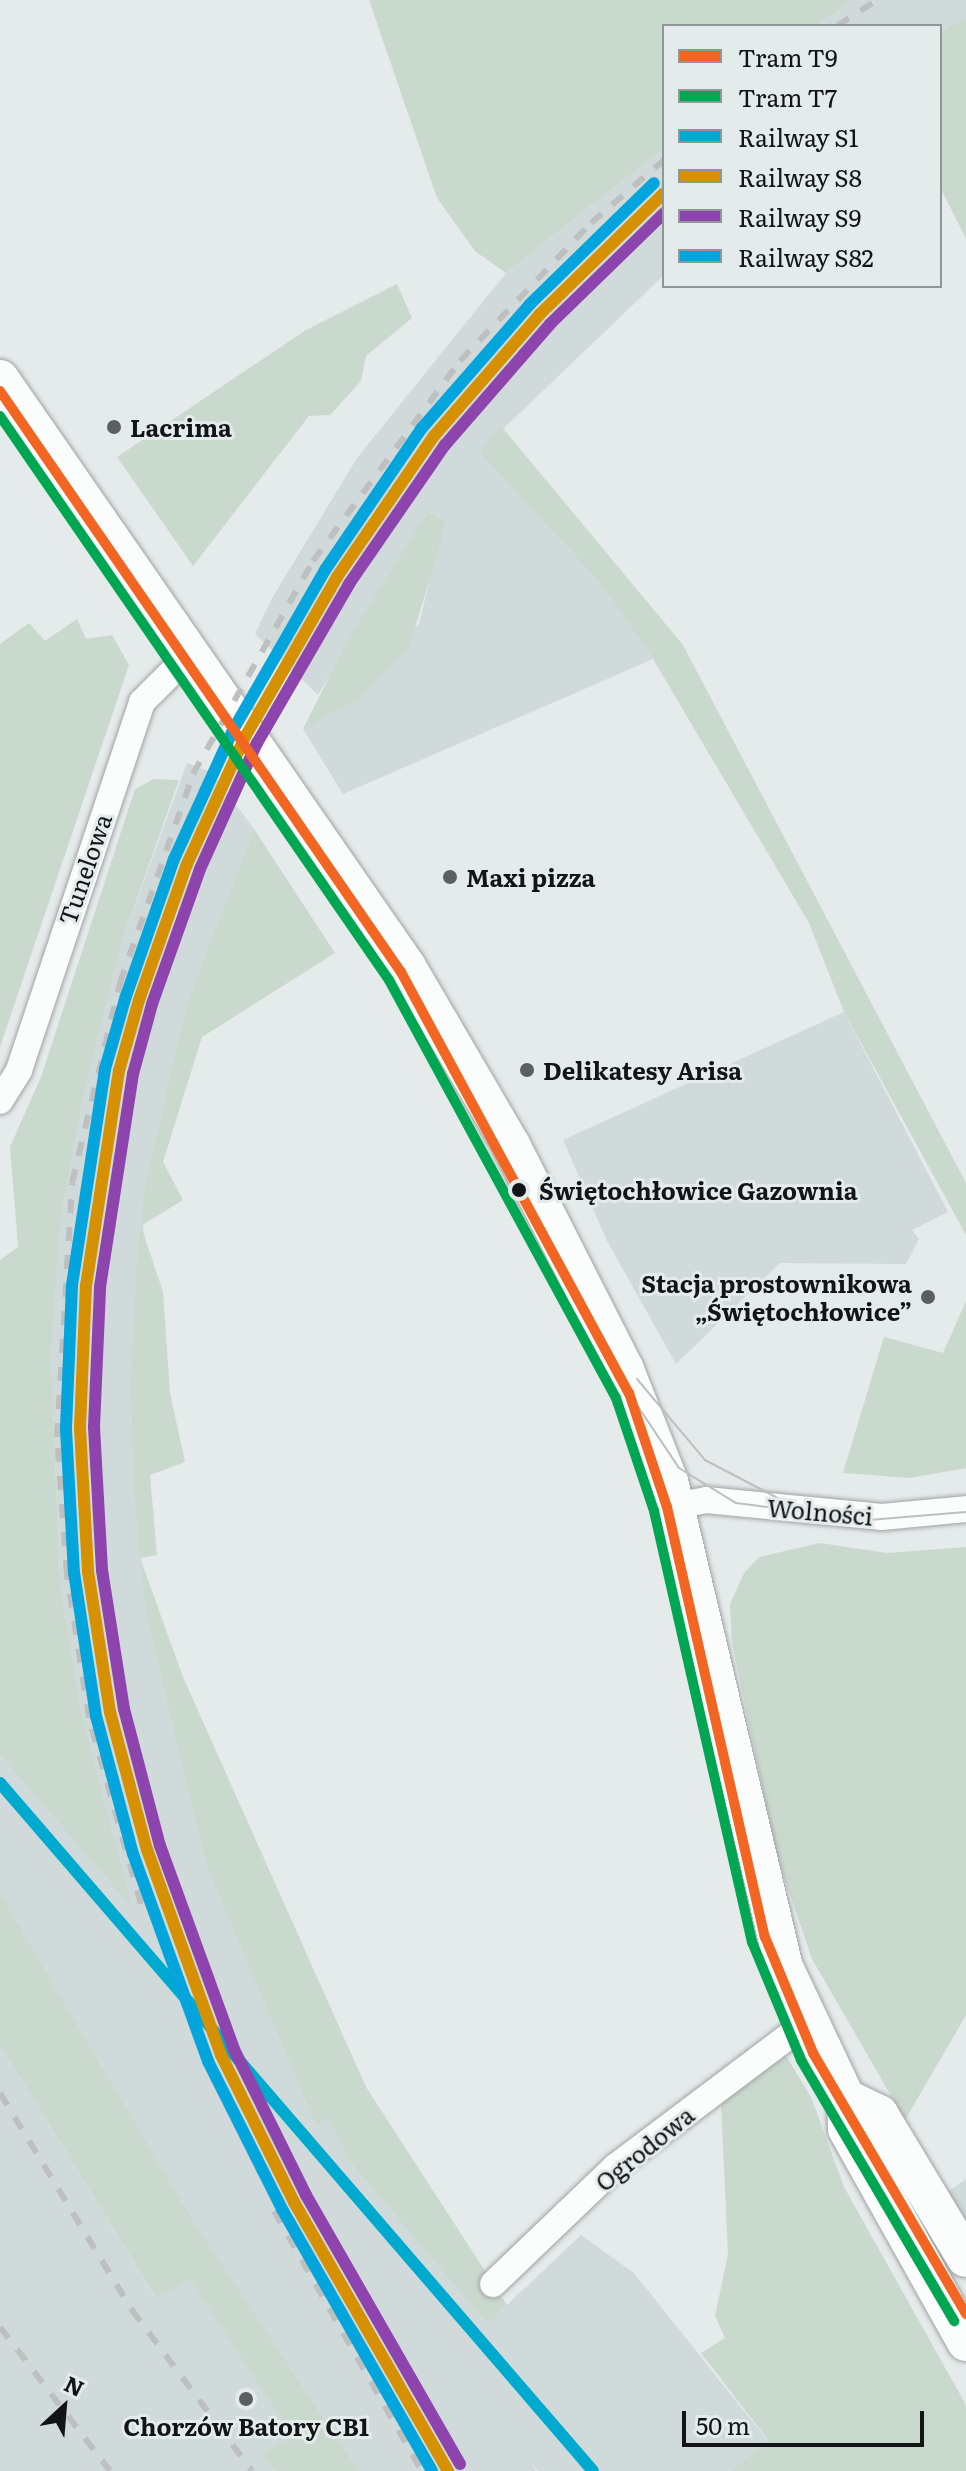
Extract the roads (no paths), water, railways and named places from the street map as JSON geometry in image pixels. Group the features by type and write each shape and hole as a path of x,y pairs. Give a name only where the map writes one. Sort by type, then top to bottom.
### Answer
{"street":[{"path":"0,379 191,653 462,1055 625,1370 675,1506 762,1895 805,2024 867,2129 966,2258"},
{"name":"Tunelowa","path":"0,1101 19,1070 142,702 191,653"},
{"name":"Wolności","path":"675,1506 706,1500 882,1517 966,1509"},
{"name":"Ogrodowa","path":"493,2284 615,2167 805,2024"},
{"path":"867,2129 966,2342"}],"tram line":[{"name":"T9","path":"0,391 401,972 629,1393 667,1507 765,1937 813,2053 966,2314"},
{"name":"T7","path":"0,416 389,980 616,1398 654,1511 752,1942 801,2060 954,2321"},
{"path":"637,1379 705,1460 795,1507"},
{"path":"629,1393 679,1468 736,1503 869,1520 966,1512"}],"railway":[{"path":"840,24 877,0"},
{"path":"141,1904 89,1718 67,1574 57,1437 72,1183 120,983 193,774 313,561 460,361 591,223 662,162"},
{"path":"0,2093 132,2310 252,2471"},
{"path":"274,2211 422,2471"},
{"path":"0,2327 110,2471"}],"rail line":[{"name":"S82","path":"432,2471 282,2209 208,2061 133,1854 96,1716 74,1573 66,1428 72,1285 105,1069 126,996 174,859 233,730 325,570 422,428 530,304 654,183"},
{"name":"S8","path":"448,2471 294,2202 221,2055 147,1850 110,1712 88,1571 80,1427 86,1286 119,1071 139,1000 187,864 245,737 337,577 434,436 540,314 662,195"},
{"name":"S9","path":"460,2464 306,2195 234,2049 160,1846 124,1709 102,1570 94,1427 100,1287 133,1074 152,1004 200,869 257,743 349,584 445,445 550,324 662,215"},
{"name":"S1","path":"0,1783 593,2471"}],"place":[{"name":"Lacrima","path":"114,427"},
{"name":"Maxi pizza","path":"450,877"},
{"name":"Delikatesy Arisa","path":"527,1070"},
{"name":"Świętochłowice Gazownia","path":"519,1190"},
{"name":"Stacja prostownikowa „Świętochłowice”","path":"928,1297"},
{"name":"Chorzów Batory CB1","path":"246,2399"}]}
